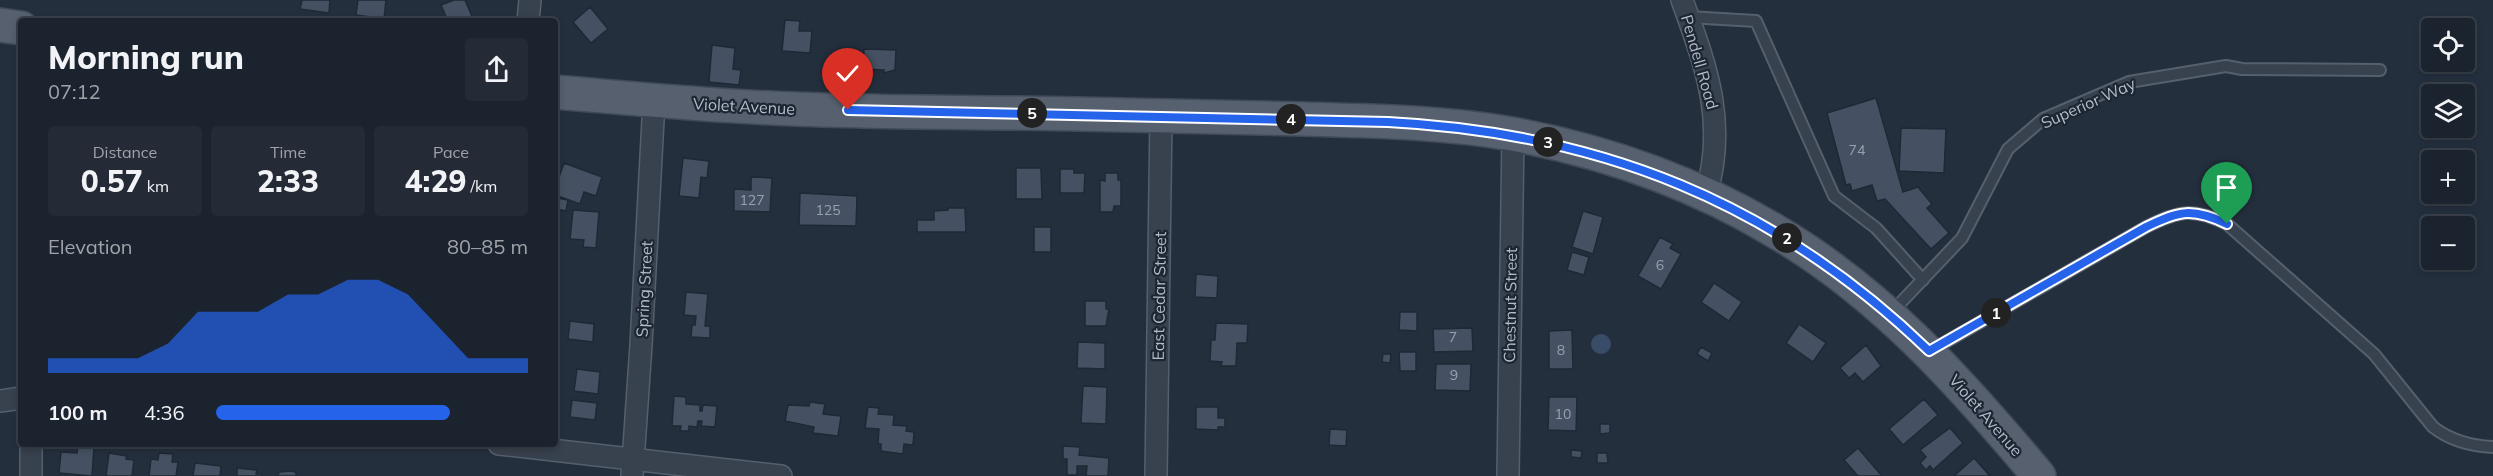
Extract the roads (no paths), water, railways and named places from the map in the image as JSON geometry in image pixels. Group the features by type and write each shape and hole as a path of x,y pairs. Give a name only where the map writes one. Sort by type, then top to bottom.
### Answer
{"main road":[{"path":"0,25 18,28"},
{"name":"Violet Avenue","path":"558,92 774,108 1161,115 1422,123 1513,134 1609,158 1667,178 1746,214 1832,268 1890,314 1929,351 2039,476"}],"street":[{"path":"528,18 530,0"},
{"name":"Pendell Road","path":"1685,8 1711,90 1715,114 1715,149 1706,195"},
{"name":"Spring Street","path":"633,468 654,101"},
{"name":"East Cedar Street","path":"1156,476 1161,115"},
{"name":"Chestnut Street","path":"1508,476 1513,134"},
{"path":"0,401 18,398"},
{"path":"31,447 31,476"},
{"path":"516,447 633,468 781,476"}],"lane":[{"path":"1685,8 1756,21 1834,196 1876,228 1923,279"},
{"name":"Superior Way","path":"1890,314 1962,238 2008,149 2043,119 2129,82 2226,66 2242,69 2379,70"},
{"path":"1929,351 2146,227 2175,213 2210,215 2227,224 2374,354 2433,427 2445,436 2462,443 2493,447"}],"water":[{"path":"1601,334 1608,337 1611,344 1608,351 1601,354 1594,351 1591,344 1594,337"}]}
